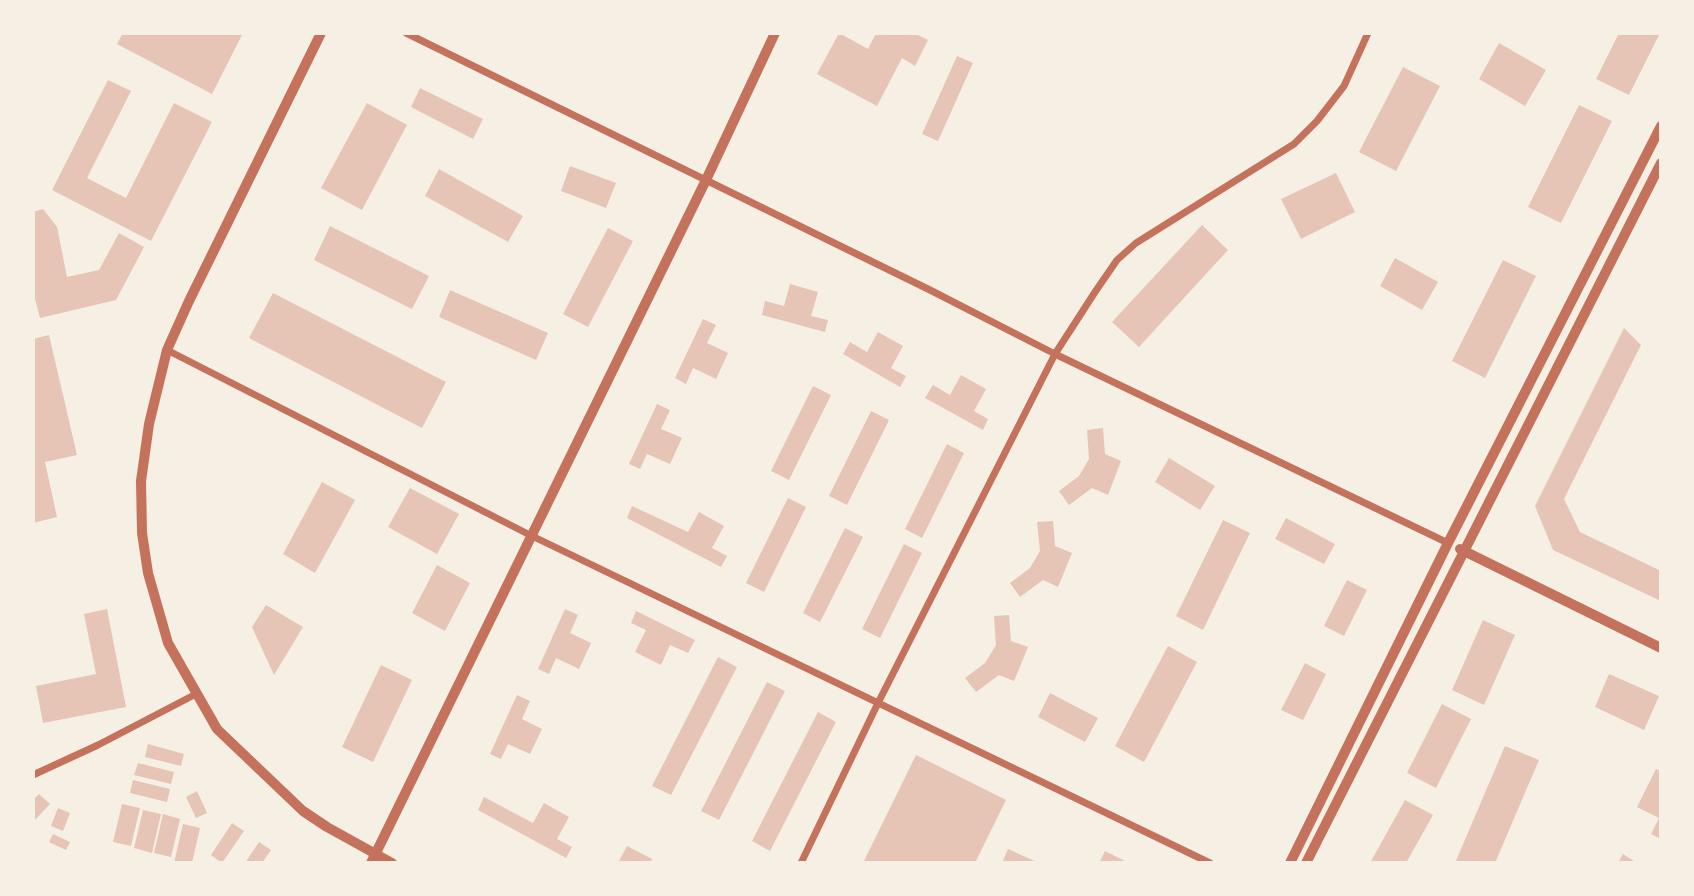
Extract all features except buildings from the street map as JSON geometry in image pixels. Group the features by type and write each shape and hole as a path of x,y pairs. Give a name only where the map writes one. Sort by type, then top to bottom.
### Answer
{"street":[{"path":"321,33 167,350 145,447 141,481 142,533 148,573 164,630 175,657 217,729 303,811 373,858 392,863"},
{"path":"406,33 1055,354 1661,648"},
{"path":"373,858 706,180 775,33"},
{"path":"801,863 878,703 1055,354 1117,260 1136,243 1294,144 1317,121 1344,86 1368,33"},
{"path":"1290,863 1448,543 1661,126"},
{"path":"1306,863 1661,163"},
{"path":"167,350 530,536 1210,863"},
{"path":"33,775 196,694"}]}
